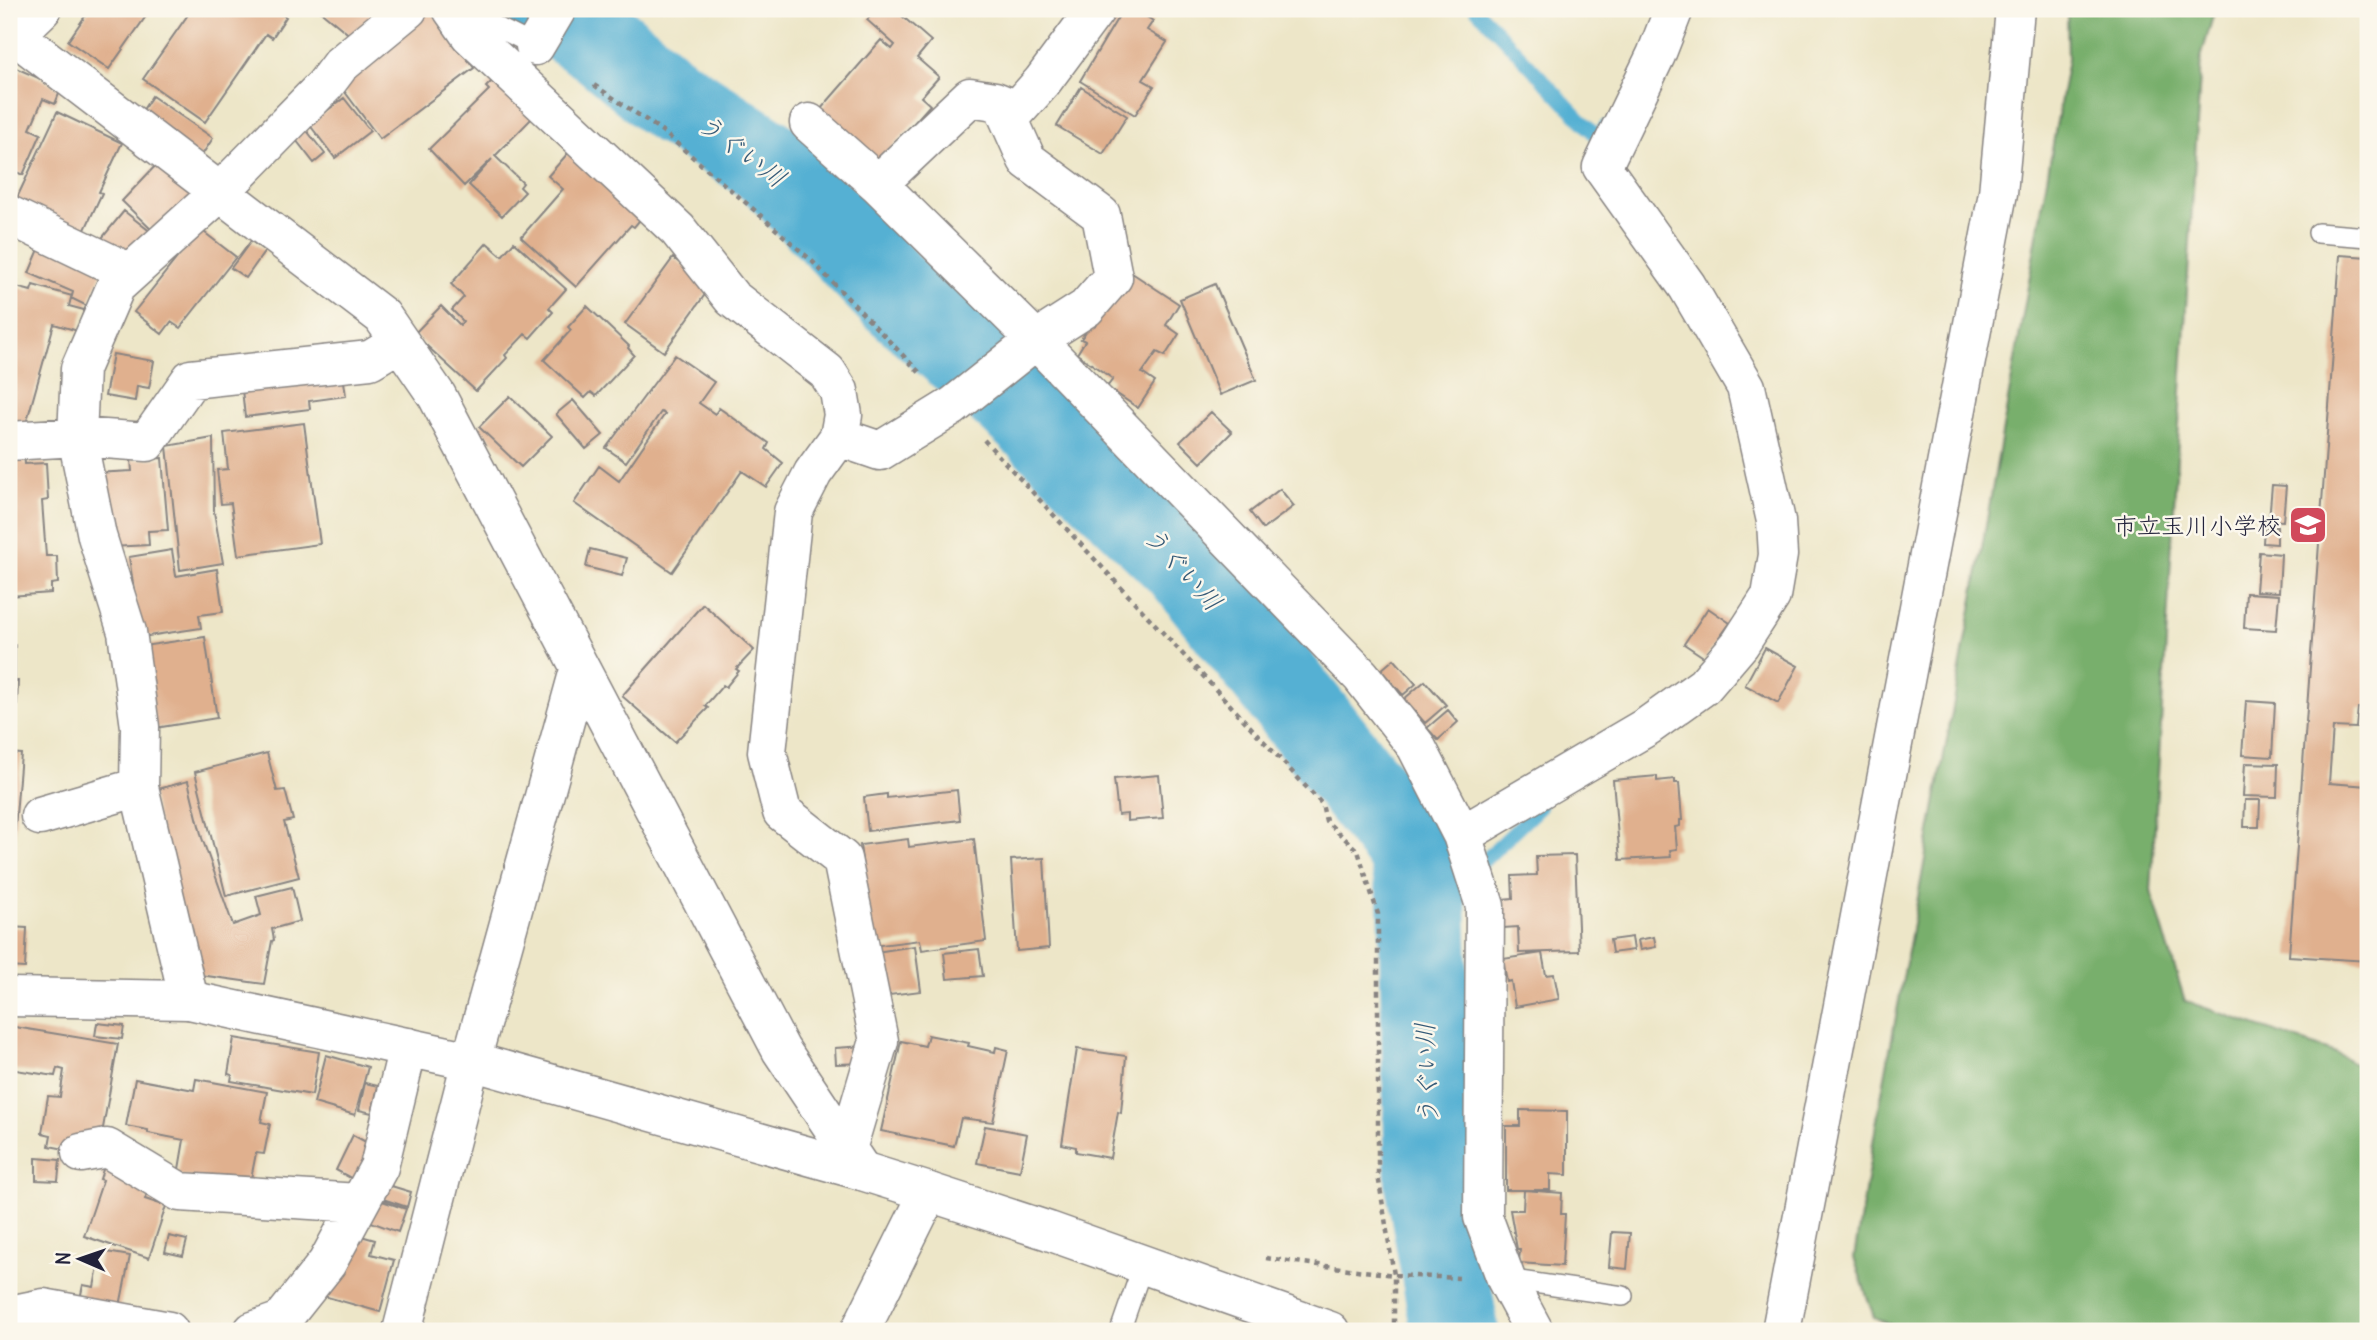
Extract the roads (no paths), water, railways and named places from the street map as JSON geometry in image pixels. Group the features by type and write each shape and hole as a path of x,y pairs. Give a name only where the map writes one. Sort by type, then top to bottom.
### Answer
{"street":[{"path":"42,9 12,33 382,316 437,396 781,1050 855,1160"},
{"path":"189,1000 139,787 140,727 127,632 97,536 77,437 80,369 116,286 220,192 325,85 340,65 408,9"},
{"path":"452,9 470,35 678,230 732,298 827,372 839,390 843,415 839,437 813,473 793,512 767,752 782,811 842,859 879,1041 855,1160"},
{"path":"535,46 557,9"},
{"path":"839,437 880,451 953,407 1036,340 1086,308 1113,277 1101,215 1027,160 1007,115 1017,110 1042,82 1096,9"},
{"path":"1462,835 1648,726 1704,686 1740,644 1771,596 1777,555 1776,521 1746,387 1687,286 1602,167 1656,55 1674,9"},
{"path":"1781,1331 1998,193 2015,9"},
{"path":"878,184 970,97 995,101 1017,110"},
{"path":"809,123 878,184 1036,340 1361,676 1416,746 1462,835 1485,906 1483,1217 1506,1279 1534,1331"},
{"path":"9,215 130,273"},
{"path":"9,441 77,437 147,442 191,379 370,360 400,342"},
{"path":"402,1331 471,1061 579,670"},
{"path":"40,816 139,787"},
{"path":"9,997 189,1000 471,1061 855,1160 929,1192 1330,1331"},
{"path":"253,1331 281,1321 327,1263 379,1167 408,1047"},
{"path":"81,1153 107,1148 180,1192 359,1203"},
{"path":"860,1331 929,1192"},
{"path":"9,1315 43,1308 169,1331"}],"lane":[{"path":"461,9 535,46"},
{"path":"2318,233 2368,237"},
{"path":"1121,1331 1143,1265"},
{"path":"1506,1279 1623,1296"}],"waterway":[{"name":"うぐい川","path":"551,9 603,43 665,95 770,164 895,294 1013,399 1186,565 1411,850 1422,895 1429,1182 1455,1331"},
{"path":"1476,9 1599,139 1605,127"},
{"path":"1422,895 1464,880 1540,807"}],"place":[{"name":"市立玉川小学校","path":"2308,525"}]}
